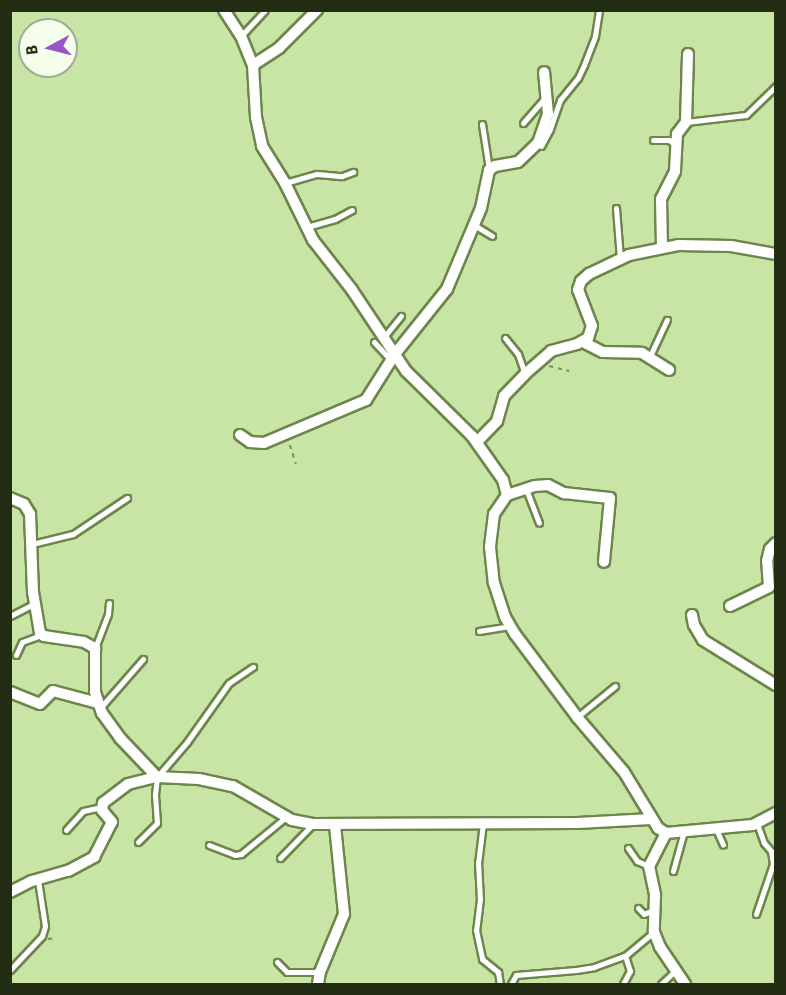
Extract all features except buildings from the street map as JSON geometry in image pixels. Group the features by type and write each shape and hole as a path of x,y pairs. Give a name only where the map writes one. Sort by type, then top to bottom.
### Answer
{"street":[{"path":"224,10 241,36 253,65 258,133 267,156 285,183 320,251 352,290 379,340 406,371 477,442 503,480 507,495"},
{"path":"253,65 286,42 317,10"},
{"path":"662,247 661,200 675,171 677,134 686,122 688,54"},
{"path":"240,435 257,443 286,434 313,421 362,403 393,357 447,289 474,225 489,171 495,166 518,162 532,151 547,122 544,72"},
{"path":"477,442 497,421 504,396 525,374 552,351 583,342 588,338 592,326 579,295 578,285 589,274 620,259 662,247 731,246 776,254"},
{"path":"583,342 603,352 631,351 650,356 669,370"},
{"path":"604,561 610,498 564,493 548,485 507,495 494,514 490,548 494,583 510,626 576,717 624,772 658,828 666,833 757,824 776,813"},
{"path":"10,498 19,500 28,508 41,635 84,642 95,648 94,669 99,706 120,738 157,777"},
{"path":"730,606 769,587 767,561 770,549 776,543"},
{"path":"692,615 694,625 702,640 776,685"},
{"path":"10,692 40,704 53,691 99,706"},
{"path":"10,891 38,879 68,871 94,857 112,822 102,807 128,784 157,777 199,779 233,786 286,818 313,824 620,822 651,819"},
{"path":"318,984 320,972 344,914 335,825"},
{"path":"666,833 649,866 655,895 654,932 660,947 685,984"}],"lane":[{"path":"241,36 265,10"},
{"path":"532,151 546,140 562,95 581,72 595,36 599,10"},
{"path":"686,122 747,115 776,86"},
{"path":"524,123 547,95"},
{"path":"483,124 489,171"},
{"path":"653,140 669,140 677,146"},
{"path":"285,183 317,174 342,176 353,172"},
{"path":"615,208 620,259"},
{"path":"306,227 335,219 352,210"},
{"path":"474,225 492,236"},
{"path":"379,340 401,316"},
{"path":"650,356 667,320"},
{"path":"505,338 518,354 525,374"},
{"path":"526,489 540,524"},
{"path":"30,545 74,534 127,498"},
{"path":"10,616 36,603"},
{"path":"95,648 108,614 108,603"},
{"path":"479,631 510,626"},
{"path":"16,656 22,642 41,635"},
{"path":"99,706 143,659"},
{"path":"138,842 158,823 155,794 157,777 187,742 229,683 253,667"},
{"path":"576,717 615,686"},
{"path":"66,830 83,811 102,807"},
{"path":"209,845 235,855 241,854 286,818"},
{"path":"483,823 478,862 480,898 476,930 482,959 498,972 500,984"},
{"path":"280,858 313,824"},
{"path":"756,914 773,864 771,851 764,843 757,824"},
{"path":"716,829 723,845"},
{"path":"673,871 684,831"},
{"path":"628,848 637,861 649,866"},
{"path":"10,970 42,936 45,926 38,879"},
{"path":"638,908 644,914 655,910"},
{"path":"511,984 516,975 585,969 625,956 654,932"},
{"path":"623,984 630,971 625,956"},
{"path":"277,962 287,972 320,972"},
{"path":"661,984 675,971"}],"path":[{"path":"537,363 569,371"},
{"path":"286,434 296,464"}]}
